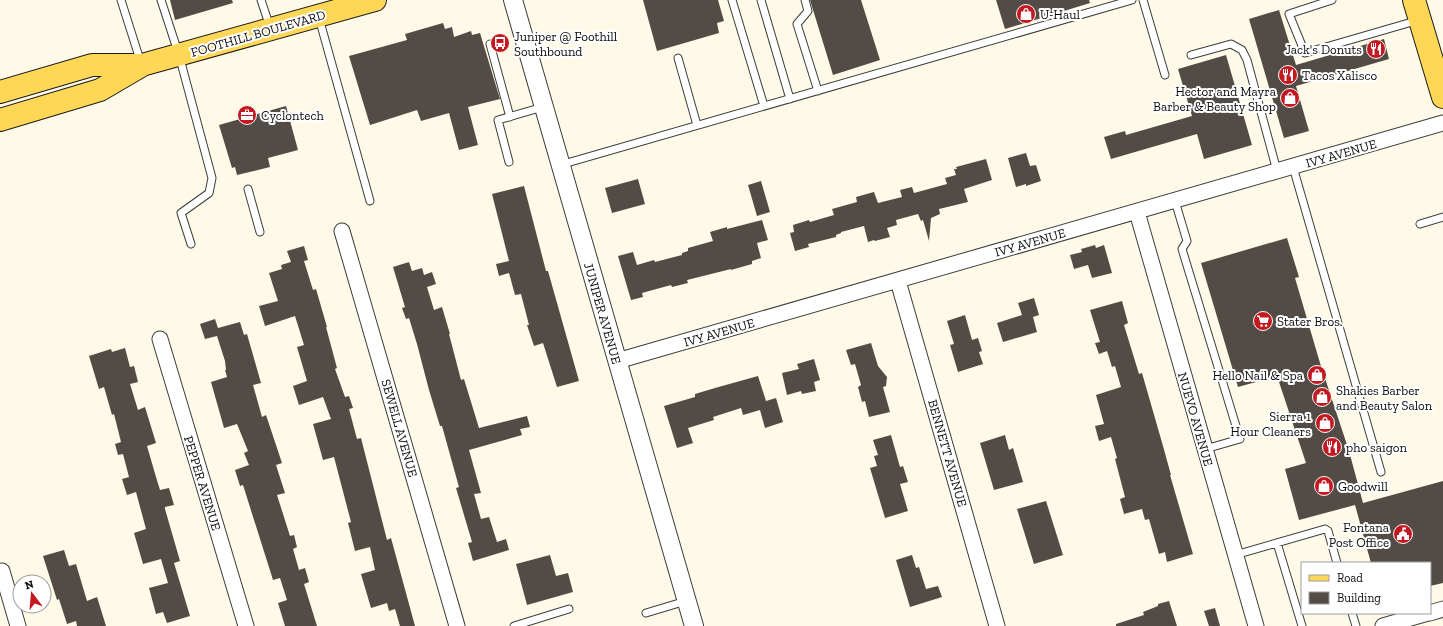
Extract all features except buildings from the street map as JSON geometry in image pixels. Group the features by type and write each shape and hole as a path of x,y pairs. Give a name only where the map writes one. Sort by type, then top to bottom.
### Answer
{"main road":[{"name":"FOOTHILL BOULEVARD","path":"0,92 92,66 142,65 374,0"},
{"path":"1417,10 1434,56 1443,97"},
{"name":"FOOTHILL BOULEVARD","path":"0,120 100,90 142,65"}],"street":[{"name":"JUNIPER AVENUE","path":"513,0 694,626"},
{"name":"IVY AVENUE","path":"617,361 1443,124"},
{"name":"NUEVO AVENUE","path":"1137,212 1256,626"},
{"name":"SEWELL AVENUE","path":"342,231 457,626"},
{"name":"BENNETT AVENUE","path":"898,281 997,626"},
{"name":"PEPPER AVENUE","path":"160,339 246,626"},
{"path":"2,571 18,626"},
{"path":"1431,612 1443,609"},
{"path":"1383,626 1425,614"}],"lane":[{"path":"121,0 142,65"},
{"path":"161,0 179,55 212,178 209,193 181,212 190,244"},
{"path":"261,0 270,29"},
{"path":"732,0 764,106"},
{"path":"761,0 790,99"},
{"path":"805,0 808,11 797,24 818,91"},
{"path":"560,165 1132,0"},
{"path":"1143,0 1165,75"},
{"path":"1332,0 1289,14 1305,53 1417,10"},
{"path":"319,16 370,202"},
{"path":"490,44 510,117"},
{"path":"1191,55 1231,44 1242,50 1247,60 1277,171"},
{"path":"678,58 697,125"},
{"path":"509,162 498,120 543,107"},
{"path":"1293,167 1381,472"},
{"path":"248,189 260,232"},
{"path":"1175,200 1187,241 1182,249 1240,439 1205,449"},
{"path":"1420,224 1443,217"},
{"path":"1235,555 1327,529 1338,562"},
{"path":"1277,542 1302,626"},
{"path":"646,613 686,601"},
{"path":"514,626 568,609"},
{"path":"1352,614 1356,626"}],"place":[{"name":"U-Haul","path":"1026,14"},
{"name":"Juniper @ Foothill Southbound","path":"500,43"},
{"name":"Jack's Donuts","path":"1376,49"},
{"name":"Tacos Xalisco","path":"1288,75"},
{"name":"Hector and Mayra Barber & Beauty Shop","path":"1290,98"},
{"name":"Cyclontech","path":"247,115"},
{"name":"Stater Bros.","path":"1263,321"},
{"name":"Hello Nail & Spa","path":"1317,375"},
{"name":"Shakies Barber and Beauty Salon","path":"1322,397"},
{"name":"Sierra 1 Hour Cleaners","path":"1325,423"},
{"name":"pho saigon","path":"1332,447"},
{"name":"Goodwill","path":"1324,486"},
{"name":"Fontana Post Office","path":"1403,534"}]}
